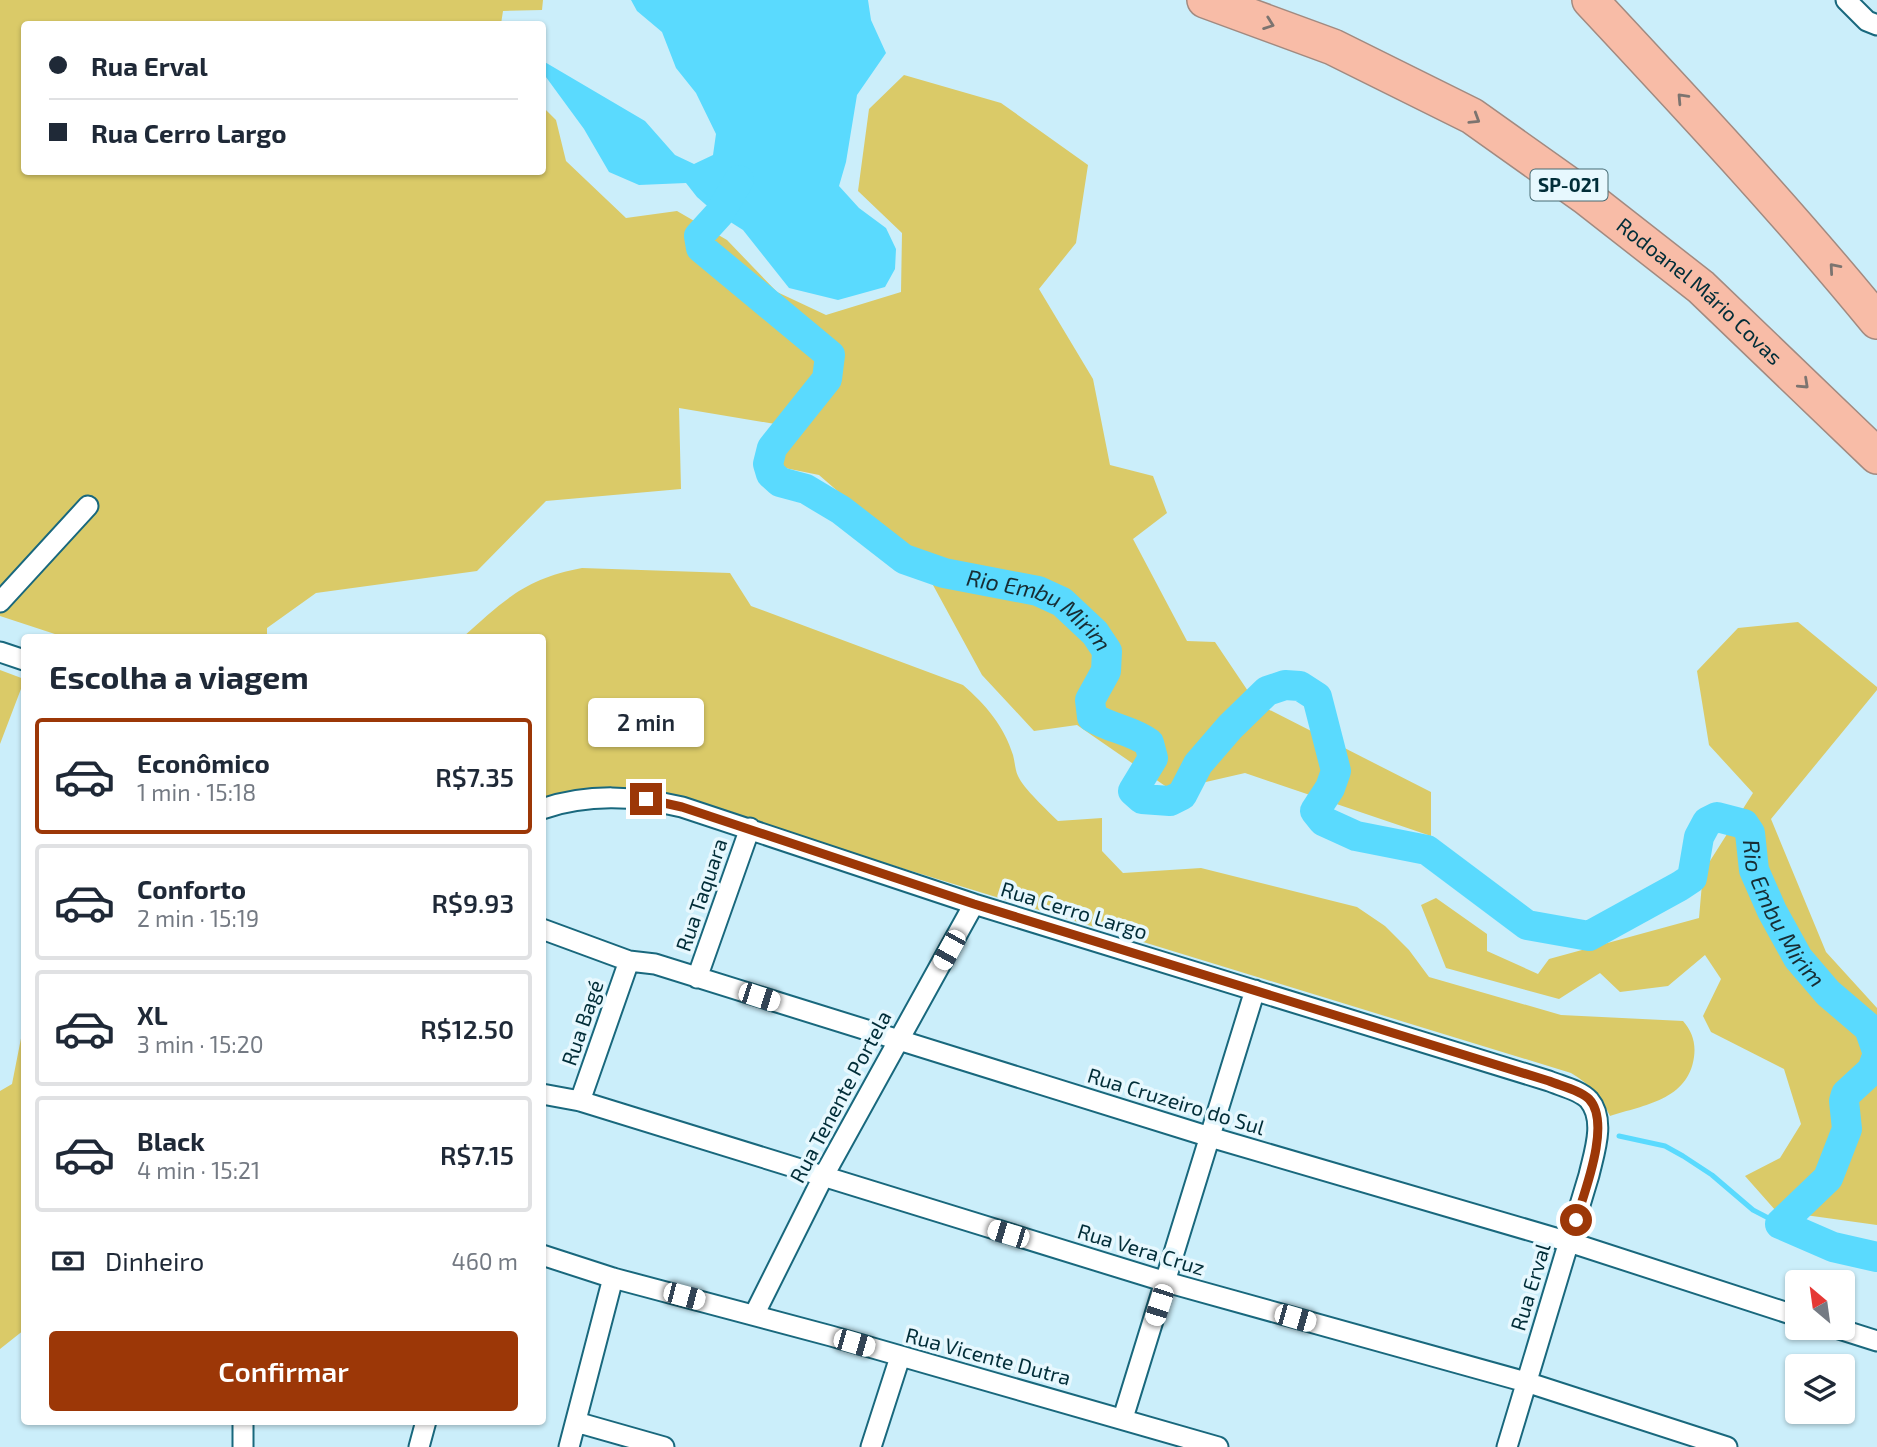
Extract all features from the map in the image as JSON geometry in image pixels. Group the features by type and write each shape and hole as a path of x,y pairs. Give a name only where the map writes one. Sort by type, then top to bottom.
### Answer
{"highway":[{"name":"Rodoanel Mário Covas","path":"1205,0 1333,47 1472,116 1586,197 1700,287 1877,456"},
{"path":"1590,0 1708,126 1877,321"}],"street":[{"path":"1846,0 1867,21 1877,25"},
{"path":"0,601 88,506"},
{"path":"0,652 21,659"},
{"name":"Rua Cerro Largo","path":"546,808 606,797 646,799 682,807 974,904 1549,1081 1589,1099"},
{"name":"Rua Taquara","path":"697,978 750,828"},
{"name":"Rua Tenente Portela","path":"754,1315 823,1177 974,904"},
{"name":"Rua Cruzeiro do Sul","path":"546,930 629,961 655,964 1210,1137 1569,1242 1785,1312"},
{"name":"Rua Bagé","path":"580,1101 629,961"},
{"path":"1123,1418 1255,990"},
{"name":"Rua Vera Cruz","path":"546,1095 580,1101 1167,1282 1525,1382 1727,1447"},
{"name":"Rua Erval","path":"1507,1447 1589,1175 1598,1136 1596,1112 1589,1099"},
{"name":"Rua Vicente Dutra","path":"546,1256 613,1278 1123,1418 1174,1441 1218,1447"},
{"path":"569,1447 613,1278"},
{"path":"1855,1334 1877,1342"},
{"path":"871,1447 900,1357"},
{"path":"576,1422 664,1447"},
{"path":"243,1425 243,1447"},
{"path":"419,1447 425,1425"}],"shaded area":[{"path":"0,0 543,0 542,10 503,11 501,21 21,21 21,175 546,175 546,110 556,120 566,161 626,218 677,211 727,240 777,292 826,315 901,292 902,233 858,191 869,109 904,75 1001,103 1088,165 1076,243 1039,289 1093,379 1110,465 1153,476 1167,513 1133,539 1187,641 1215,642 1256,703 1431,792 1431,836 1245,773 1171,790 1077,725 1034,731 982,675 921,563 819,475 780,467 775,424 679,408 681,489 546,501 477,571 316,593 267,628 267,634 55,634 0,616"},
{"path":"582,568 730,573 751,606 963,685 987,708 999,725 1009,744 1021,781 1058,821 1102,818 1102,851 1123,873 1201,868 1357,907 1385,926 1409,950 1429,977 1561,1015 1683,1021 1694,1042 1690,1071 1674,1092 1650,1104 1610,1116 1594,1092 1571,1073 653,792 546,804 546,634 466,634 516,593 562,572"},
{"path":"1798,622 1877,687 1771,819 1826,952 1877,1008 1877,1225 1776,1211 1745,1176 1780,1158 1801,1124 1784,1069 1711,1032 1703,1016 1721,979 1705,955 1668,986 1620,992 1600,973 1559,999 1446,968 1421,905 1436,898 1487,934 1487,951 1538,974 1549,959 1699,918 1703,872 1753,793 1709,745 1697,671 1738,628"},
{"path":"0,670 21,678 21,689 0,744"},
{"path":"21,1038 21,1332 0,1349 0,1091 12,1084"}],"water":[{"path":"631,0 868,0 871,20 886,53 857,95 846,162 839,186 859,208 886,228 896,249 895,269 885,287 838,300 789,288 743,230 713,211 686,183 639,185 609,172 584,129 546,77 546,63 645,121 675,155 694,164 713,155 716,134 696,93 676,68 662,32 637,11"}],"waterway":[{"name":"Rio Embu Mirim","path":"739,180 719,214 699,236 701,248 830,355 827,379 772,448 768,464 771,474 780,482 806,489 841,510 904,559 944,573 1038,591 1062,602 1095,633 1107,651 1106,671 1090,700 1092,717 1149,743 1153,758 1133,791 1142,799 1170,801 1182,795 1198,764 1230,727 1267,691 1285,685 1300,686 1317,697 1336,771 1330,788 1315,811 1323,821 1356,836 1427,850 1527,925 1589,936 1692,878 1699,837 1707,822 1717,817 1744,824 1750,833 1754,870 1772,911 1798,958 1828,993 1869,1028 1877,1051"},
{"name":"Rio Embu Mirim","path":"1877,1056 1872,1070 1846,1094 1844,1101 1847,1129 1828,1178 1780,1224 1833,1247 1877,1257"},
{"path":"1619,1136 1665,1146 1712,1175 1753,1210 1780,1224"}],"route":[{"path":"646,799 750,828 974,904 1576,1091 1589,1099 1596,1112 1598,1136 1576,1220"}]}
